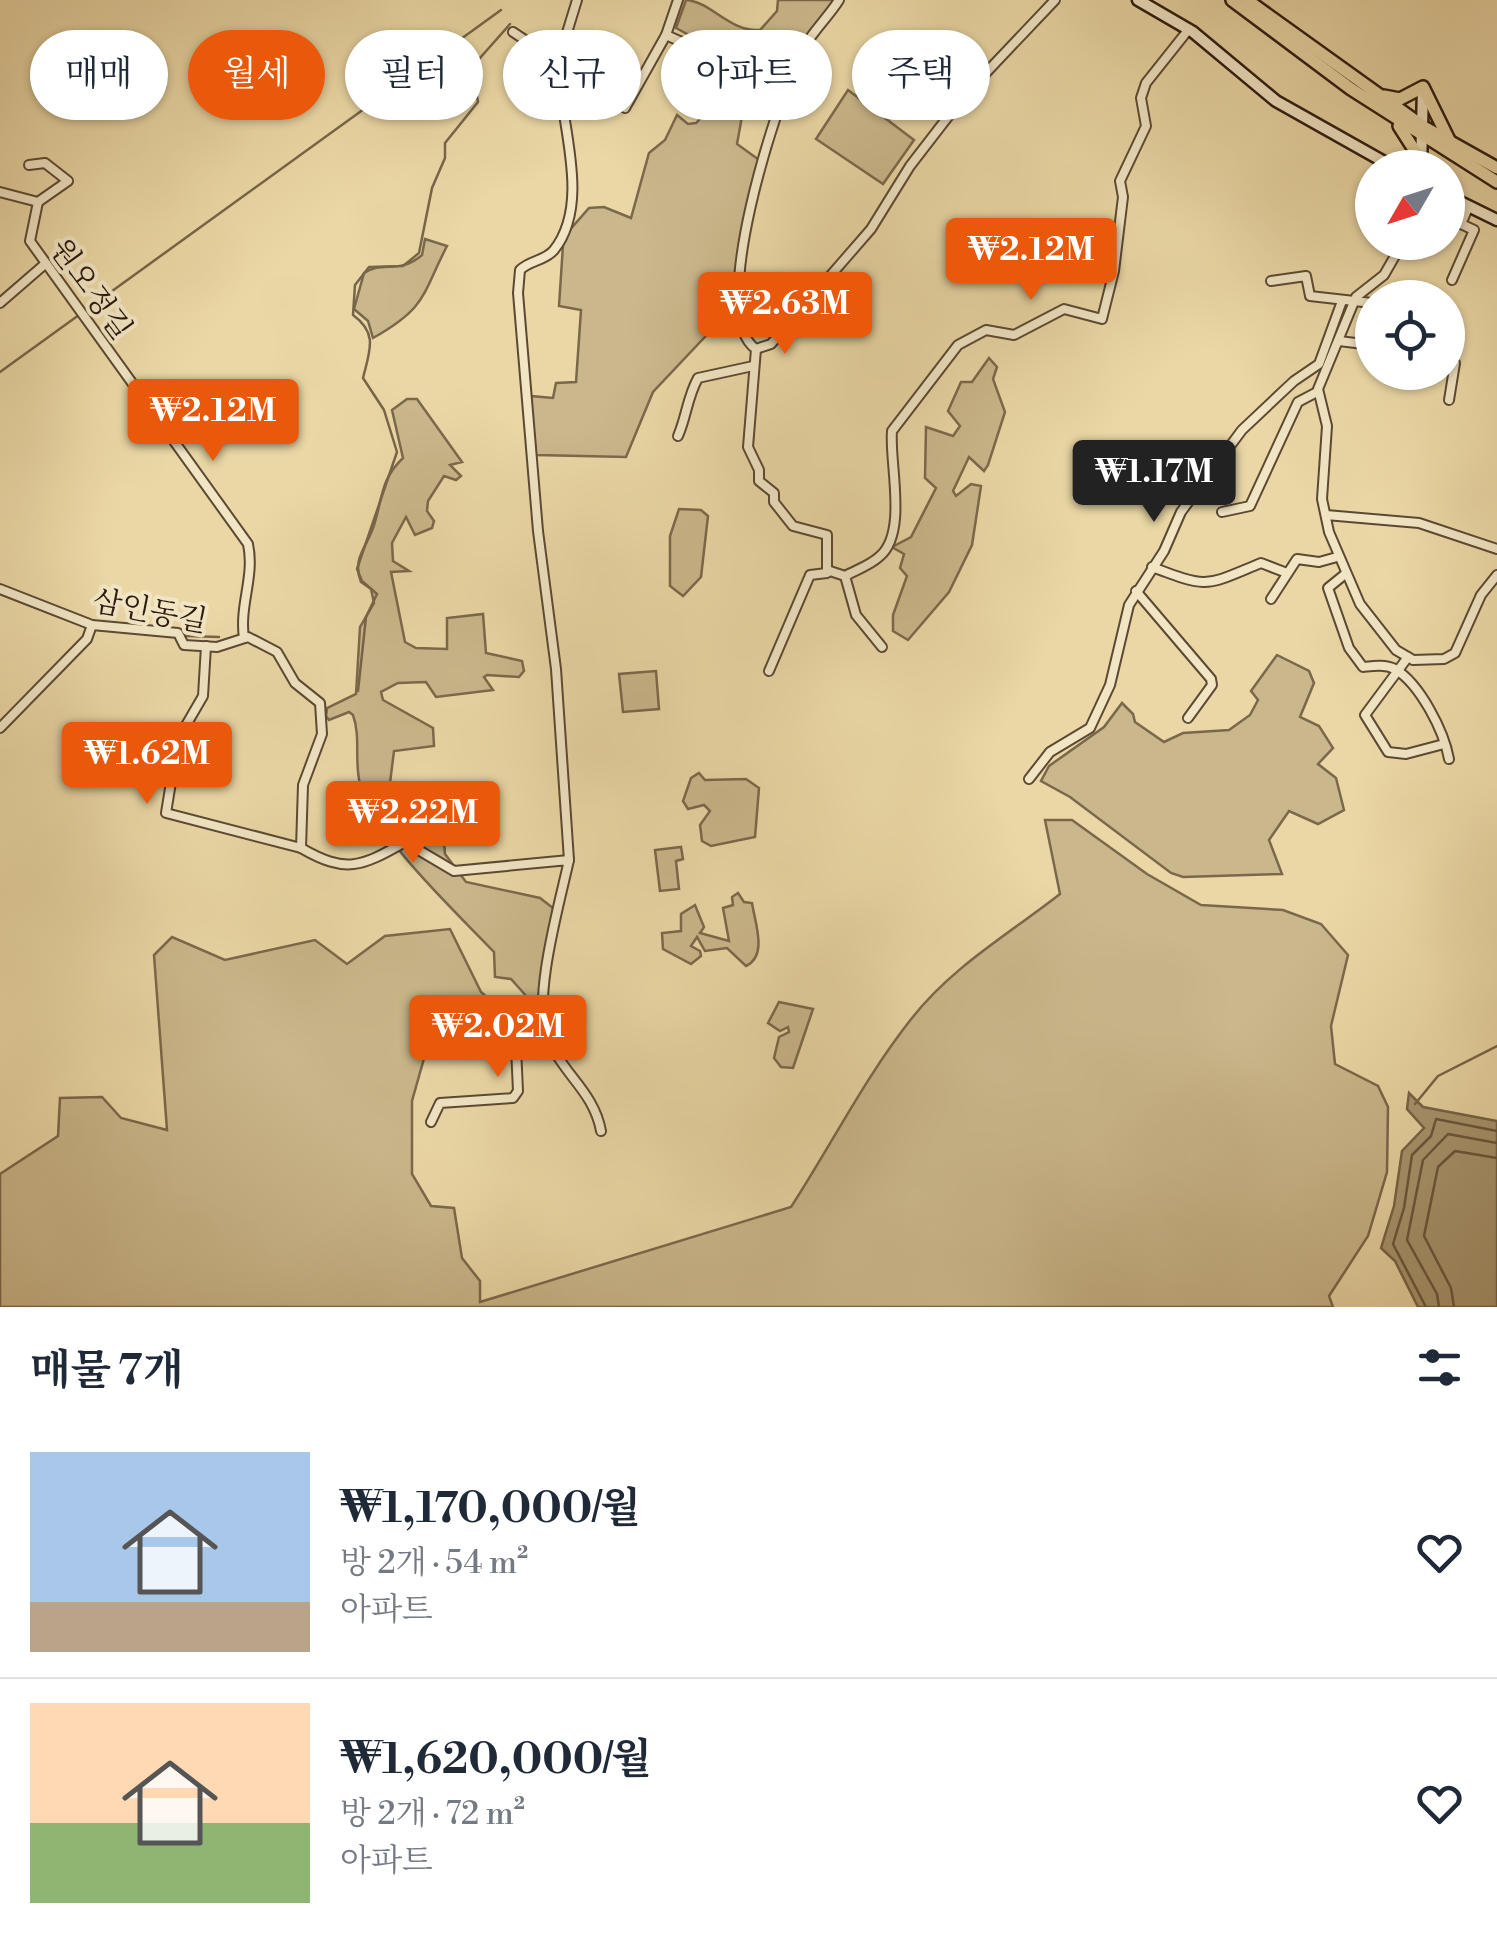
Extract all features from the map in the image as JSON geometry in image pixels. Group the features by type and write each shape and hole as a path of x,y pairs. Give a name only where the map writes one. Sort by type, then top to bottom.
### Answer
{"main road":[{"path":"1232,0 1394,118 1497,168"},
{"path":"1248,0 1378,94 1446,150"},
{"path":"1378,94 1400,99 1423,87 1451,143"},
{"path":"1394,118 1413,150"},
{"path":"1465,164 1497,182"}],"street":[{"path":"568,30 577,0"},
{"path":"668,30 678,0"},
{"path":"818,30 839,0"},
{"path":"756,349 766,348 779,336 857,246 949,116 1056,0"},
{"path":"1138,0 1189,29 1276,101 1364,150"},
{"path":"827,570 845,576 880,557 886,548 898,487 892,431 958,345 986,330 1014,335 1064,309 1102,319 1114,270 1123,197 1120,181 1146,126 1140,98 1146,83 1189,29"},
{"path":"641,81 661,44"},
{"path":"1422,150 1423,87"},
{"path":"566,120 571,153 568,208 556,249 520,270 518,292 538,532 556,669 569,860 552,920 547,990 540,1011 548,1041 588,1094 601,1131"},
{"path":"756,349 746,338 740,312 742,244 779,120"},
{"path":"29,165 44,162 68,181 38,202"},
{"name":"원오정길","path":"0,192 38,202 30,242 248,544 252,571 241,612 244,638"},
{"path":"1465,204 1497,220"},
{"path":"1452,280 1474,230 1461,224 1468,206"},
{"path":"0,303 45,264"},
{"path":"1222,512 1250,506 1298,402 1317,392 1355,301 1310,296 1306,276 1272,281"},
{"path":"1030,779 1050,752 1092,725 1110,685 1136,591 1181,512 1242,430 1294,380 1319,364 1342,301"},
{"path":"1339,342 1355,343"},
{"path":"756,349 748,453 759,470 758,482 774,493 774,502 793,526 827,535 827,570 820,578 810,575 769,670"},
{"path":"678,436 687,415 685,404 698,378 753,366"},
{"path":"1450,400 1451,390"},
{"path":"1317,392 1327,426 1322,493 1326,515 1344,575 1376,626 1408,658 1441,660 1457,651 1481,595 1497,575"},
{"path":"1326,515 1419,523 1497,550"},
{"path":"1272,599 1297,559 1320,562 1338,556"},
{"path":"1152,568 1199,585 1231,578 1261,563 1287,574"},
{"path":"1344,575 1328,588 1350,648 1362,667 1387,666 1400,674 1424,702 1449,758"},
{"path":"845,576 856,614 882,647"},
{"name":"삼인동길","path":"0,589 92,625 178,633 184,645 206,646 244,638 277,652 294,683 320,703 322,734 303,785 301,848"},
{"path":"1136,591 1211,679 1212,685 1188,718"},
{"path":"0,728 87,639 92,625"},
{"path":"206,646 203,696 167,758 172,776 166,813 301,848 328,864 347,867 371,861 404,842 454,871 569,860"},
{"path":"1408,658 1400,674 1371,702 1365,715 1382,747 1406,754 1444,744"},
{"path":"431,1122 440,1103 514,1098 518,1092 515,1026 540,1011"}],"shaded area":[{"path":"686,0 739,26 760,30 680,30 676,28"},
{"path":"778,0 837,0 815,30 760,30 777,11"},
{"path":"848,90 852,93 852,120 888,120 914,140 883,184 816,139 832,120"},
{"path":"675,120 741,120 737,144 762,162 744,226 736,304 653,392 626,457 536,455 530,396 553,398 556,383 576,382 581,310 559,306 563,245 568,232 589,208 604,207 631,218 649,153 665,140"},
{"path":"425,239 447,246 427,288 414,308 373,338 368,321 354,309 364,273 414,261 422,255"},
{"path":"989,358 997,367 993,379 1005,412 988,465 984,471 969,457 953,491 956,496 971,484 981,486 972,545 949,592 908,640 893,631 893,615 907,576 900,568 904,554 892,547 911,537 936,488 925,478 926,427 953,436 960,426 948,411 961,382 972,382"},
{"path":"407,399 417,399 462,462 450,465 461,476 456,480 444,476 428,501 427,511 434,521 432,528 415,535 406,517 392,543 393,561 409,571 391,572 405,642 416,648 447,649 447,618 483,614 486,653 522,661 524,671 519,677 487,675 484,677 493,690 436,697 426,682 398,683 381,692 383,700 433,728 434,746 394,751 389,791 401,810 442,814 445,854 466,882 540,898 553,908 544,989 536,1010 526,1014 505,1004 506,997 528,998 511,979 495,977 494,952 418,872 368,805 358,775 353,715 349,712 329,720 326,716 327,708 356,694 360,627 374,603 371,589 361,582 358,565 387,480 403,458 392,410"},
{"path":"679,509 701,510 708,516 701,577 683,596 670,586 670,536"},
{"path":"1277,655 1309,671 1314,683 1300,717 1319,726 1333,748 1318,764 1336,778 1344,810 1318,824 1289,811 1269,840 1282,874 1183,877 1171,873 1070,797 1041,781 1049,766 1104,727 1122,703 1135,722 1164,742 1183,733 1229,730 1250,715 1258,700 1251,691"},
{"path":"656,671 659,709 623,712 619,674"},
{"path":"699,773 705,780 746,779 759,788 755,837 711,846 702,841 700,825 710,811 704,805 688,809 683,801 691,778"},
{"path":"1045,820 1072,820 1147,874 1201,905 1283,910 1321,924 1348,955 1331,1026 1335,1064 1378,1086 1388,1107 1387,1172 1368,1236 1329,1296 1333,1307 0,1307 0,1174 58,1136 60,1098 102,1097 121,1118 167,1130 154,955 172,937 225,960 315,940 347,964 385,936 450,929 481,992 503,1012 467,1040 425,1055 412,1101 412,1174 431,1206 454,1208 462,1258 480,1281 480,1302 791,1207 864,1087 928,999 963,966 1060,894"},
{"path":"681,847 683,859 676,861 679,889 660,891 655,850"},
{"path":"738,893 744,902 752,903 758,938 753,961 746,966 727,948 705,951 697,937 691,946 701,956 691,964 663,949 662,933 681,931 681,914 695,905 704,927 700,933 729,941 723,908 733,905 732,897"},
{"path":"779,1002 813,1009 793,1068 781,1067 774,1058 779,1037 789,1032 788,1027 780,1031 768,1023"}],"water":[{"path":"1409,1093 1423,1107 1497,1121 1497,1307 1418,1307 1395,1261 1381,1248 1394,1206 1402,1151 1424,1128 1407,1109"}],"waterway":[{"path":"0,372 501,10"},
{"path":"358,691 366,617 377,594 362,581 357,569 397,452 384,410 363,378 370,343 366,328 353,315 355,285 369,267 403,266 419,253 432,188 445,158 445,143 478,102 472,67 510,24"},
{"path":"0,594 86,627"},
{"path":"100,630 162,635"},
{"path":"186,636 219,637"},
{"path":"1415,1104 1438,1076 1497,1046"}]}
